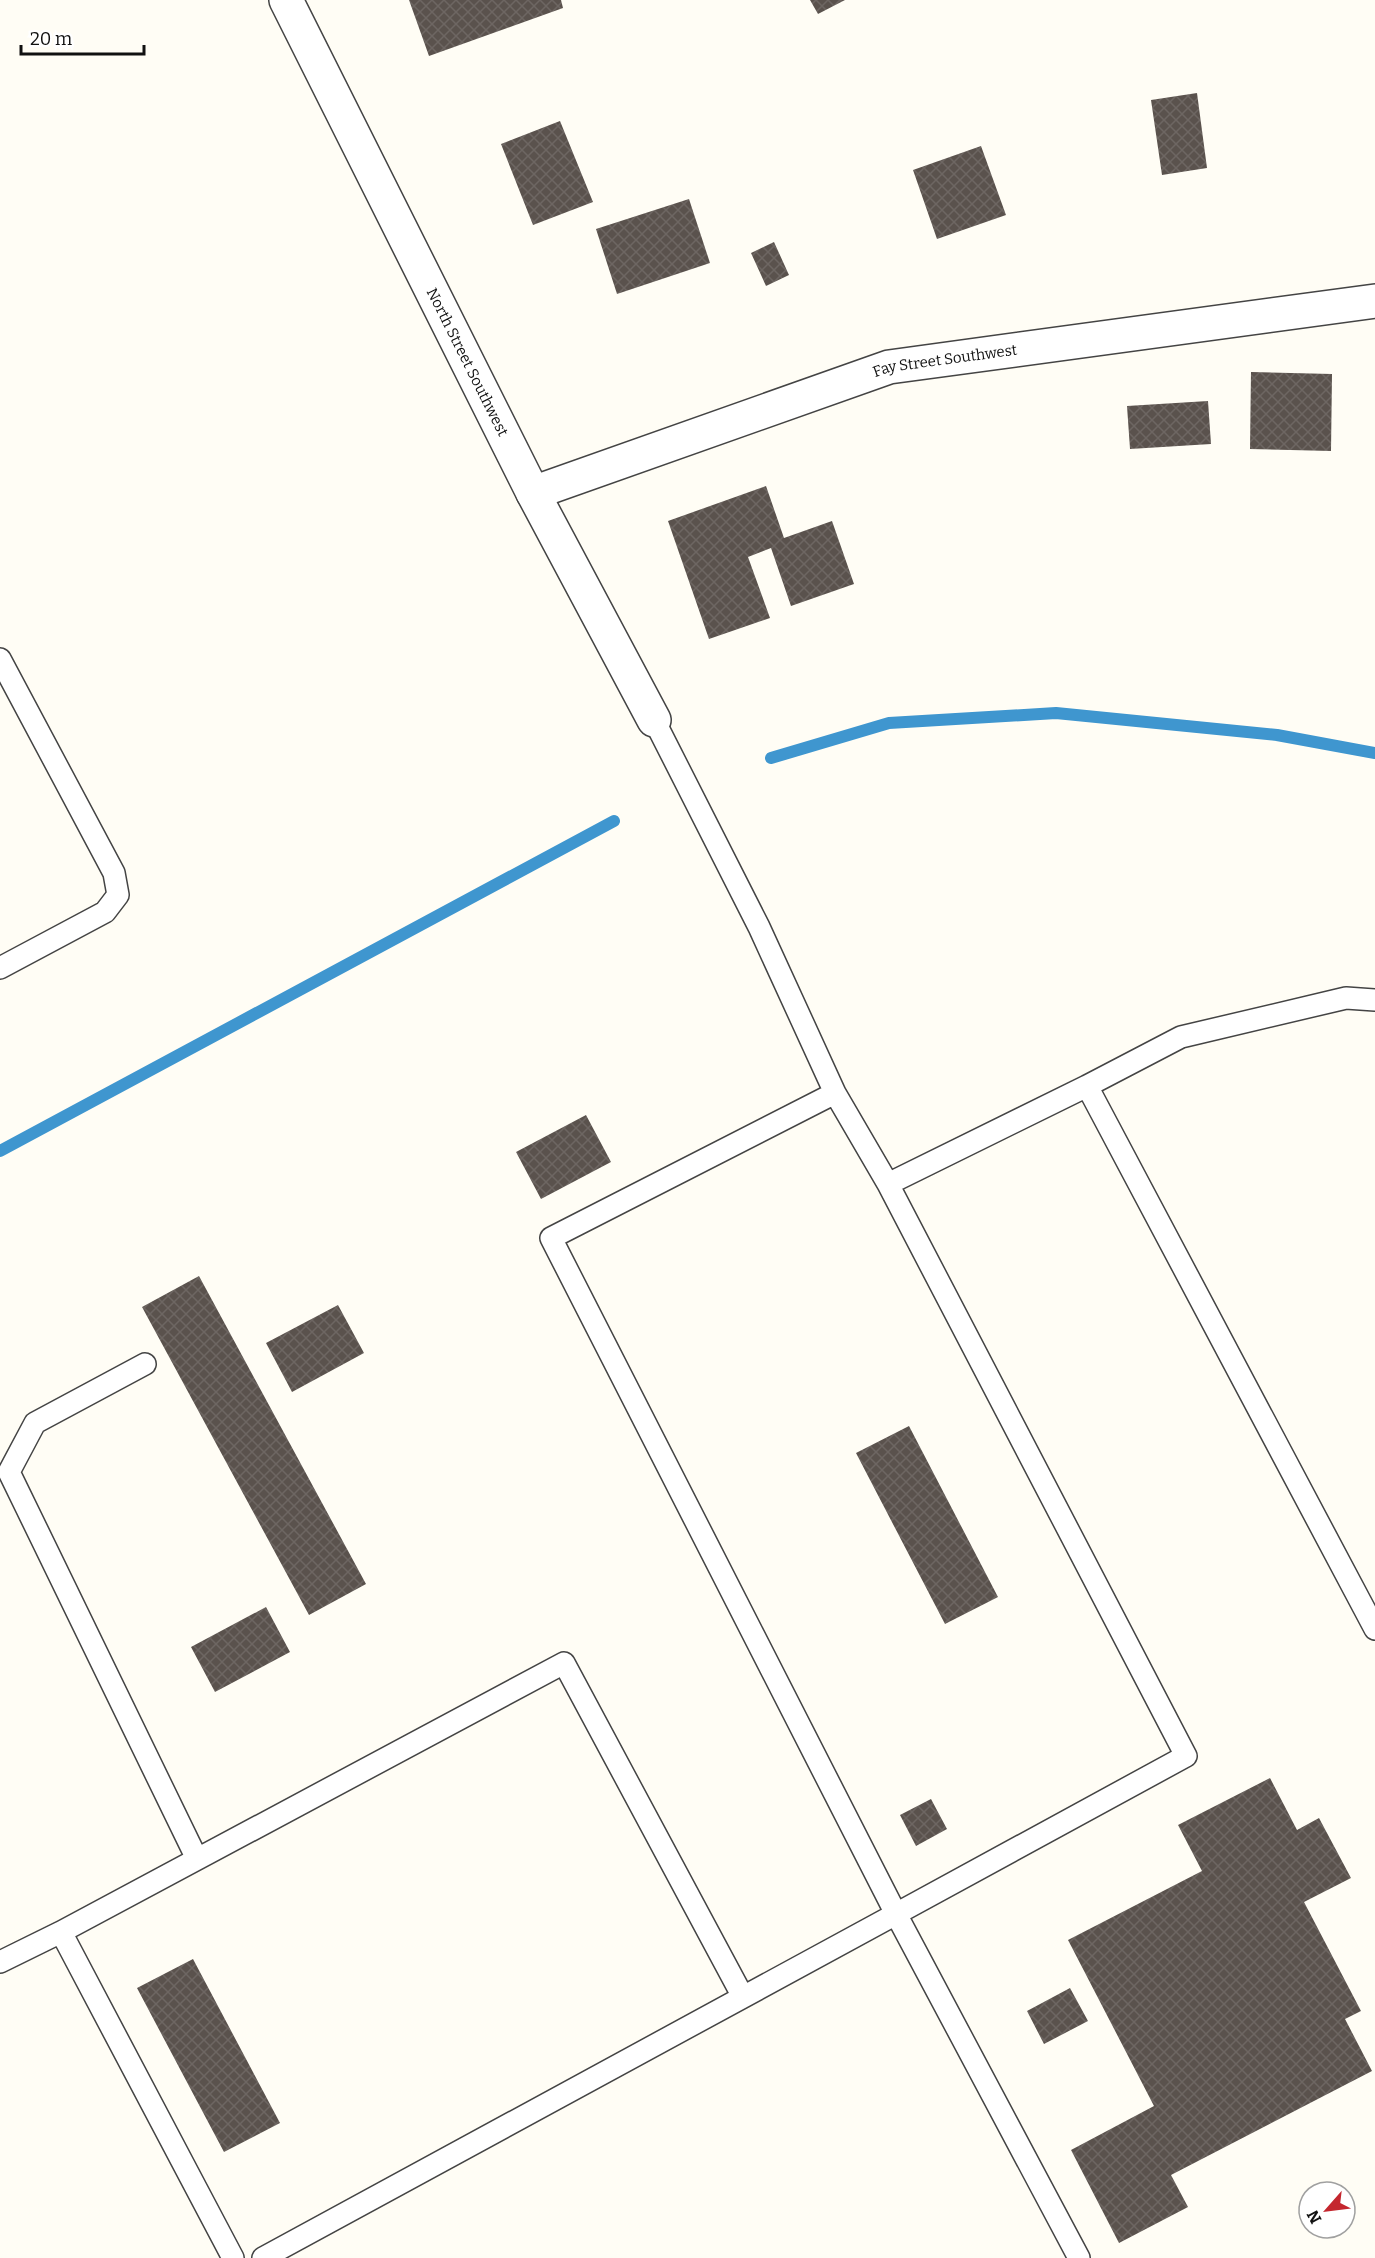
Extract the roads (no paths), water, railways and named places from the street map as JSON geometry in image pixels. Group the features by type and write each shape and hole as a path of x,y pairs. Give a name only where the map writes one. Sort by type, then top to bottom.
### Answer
{"street":[{"name":"North Street Southwest","path":"286,0 532,493 654,720"},
{"name":"Fay Street Southwest","path":"532,493 889,367 1375,301"}],"lane":[{"path":"0,659 114,873 118,895 105,912 0,968"},
{"path":"263,2258 1186,1756 888,1184 836,1093 759,927 654,720"},
{"path":"888,1184 1088,1086 1181,1037 1346,998 1375,1000"},
{"path":"1088,1086 1375,1629"},
{"path":"836,1093 551,1238 896,1914 1079,2258"},
{"path":"145,1364 35,1423 9,1472 197,1859"},
{"path":"0,1962 61,1932 564,1663 743,1997"},
{"path":"61,1932 233,2258"}],"waterway":[{"path":"771,758 889,723 1056,713 1277,735 1375,753"},
{"path":"0,1151 614,821"}]}
